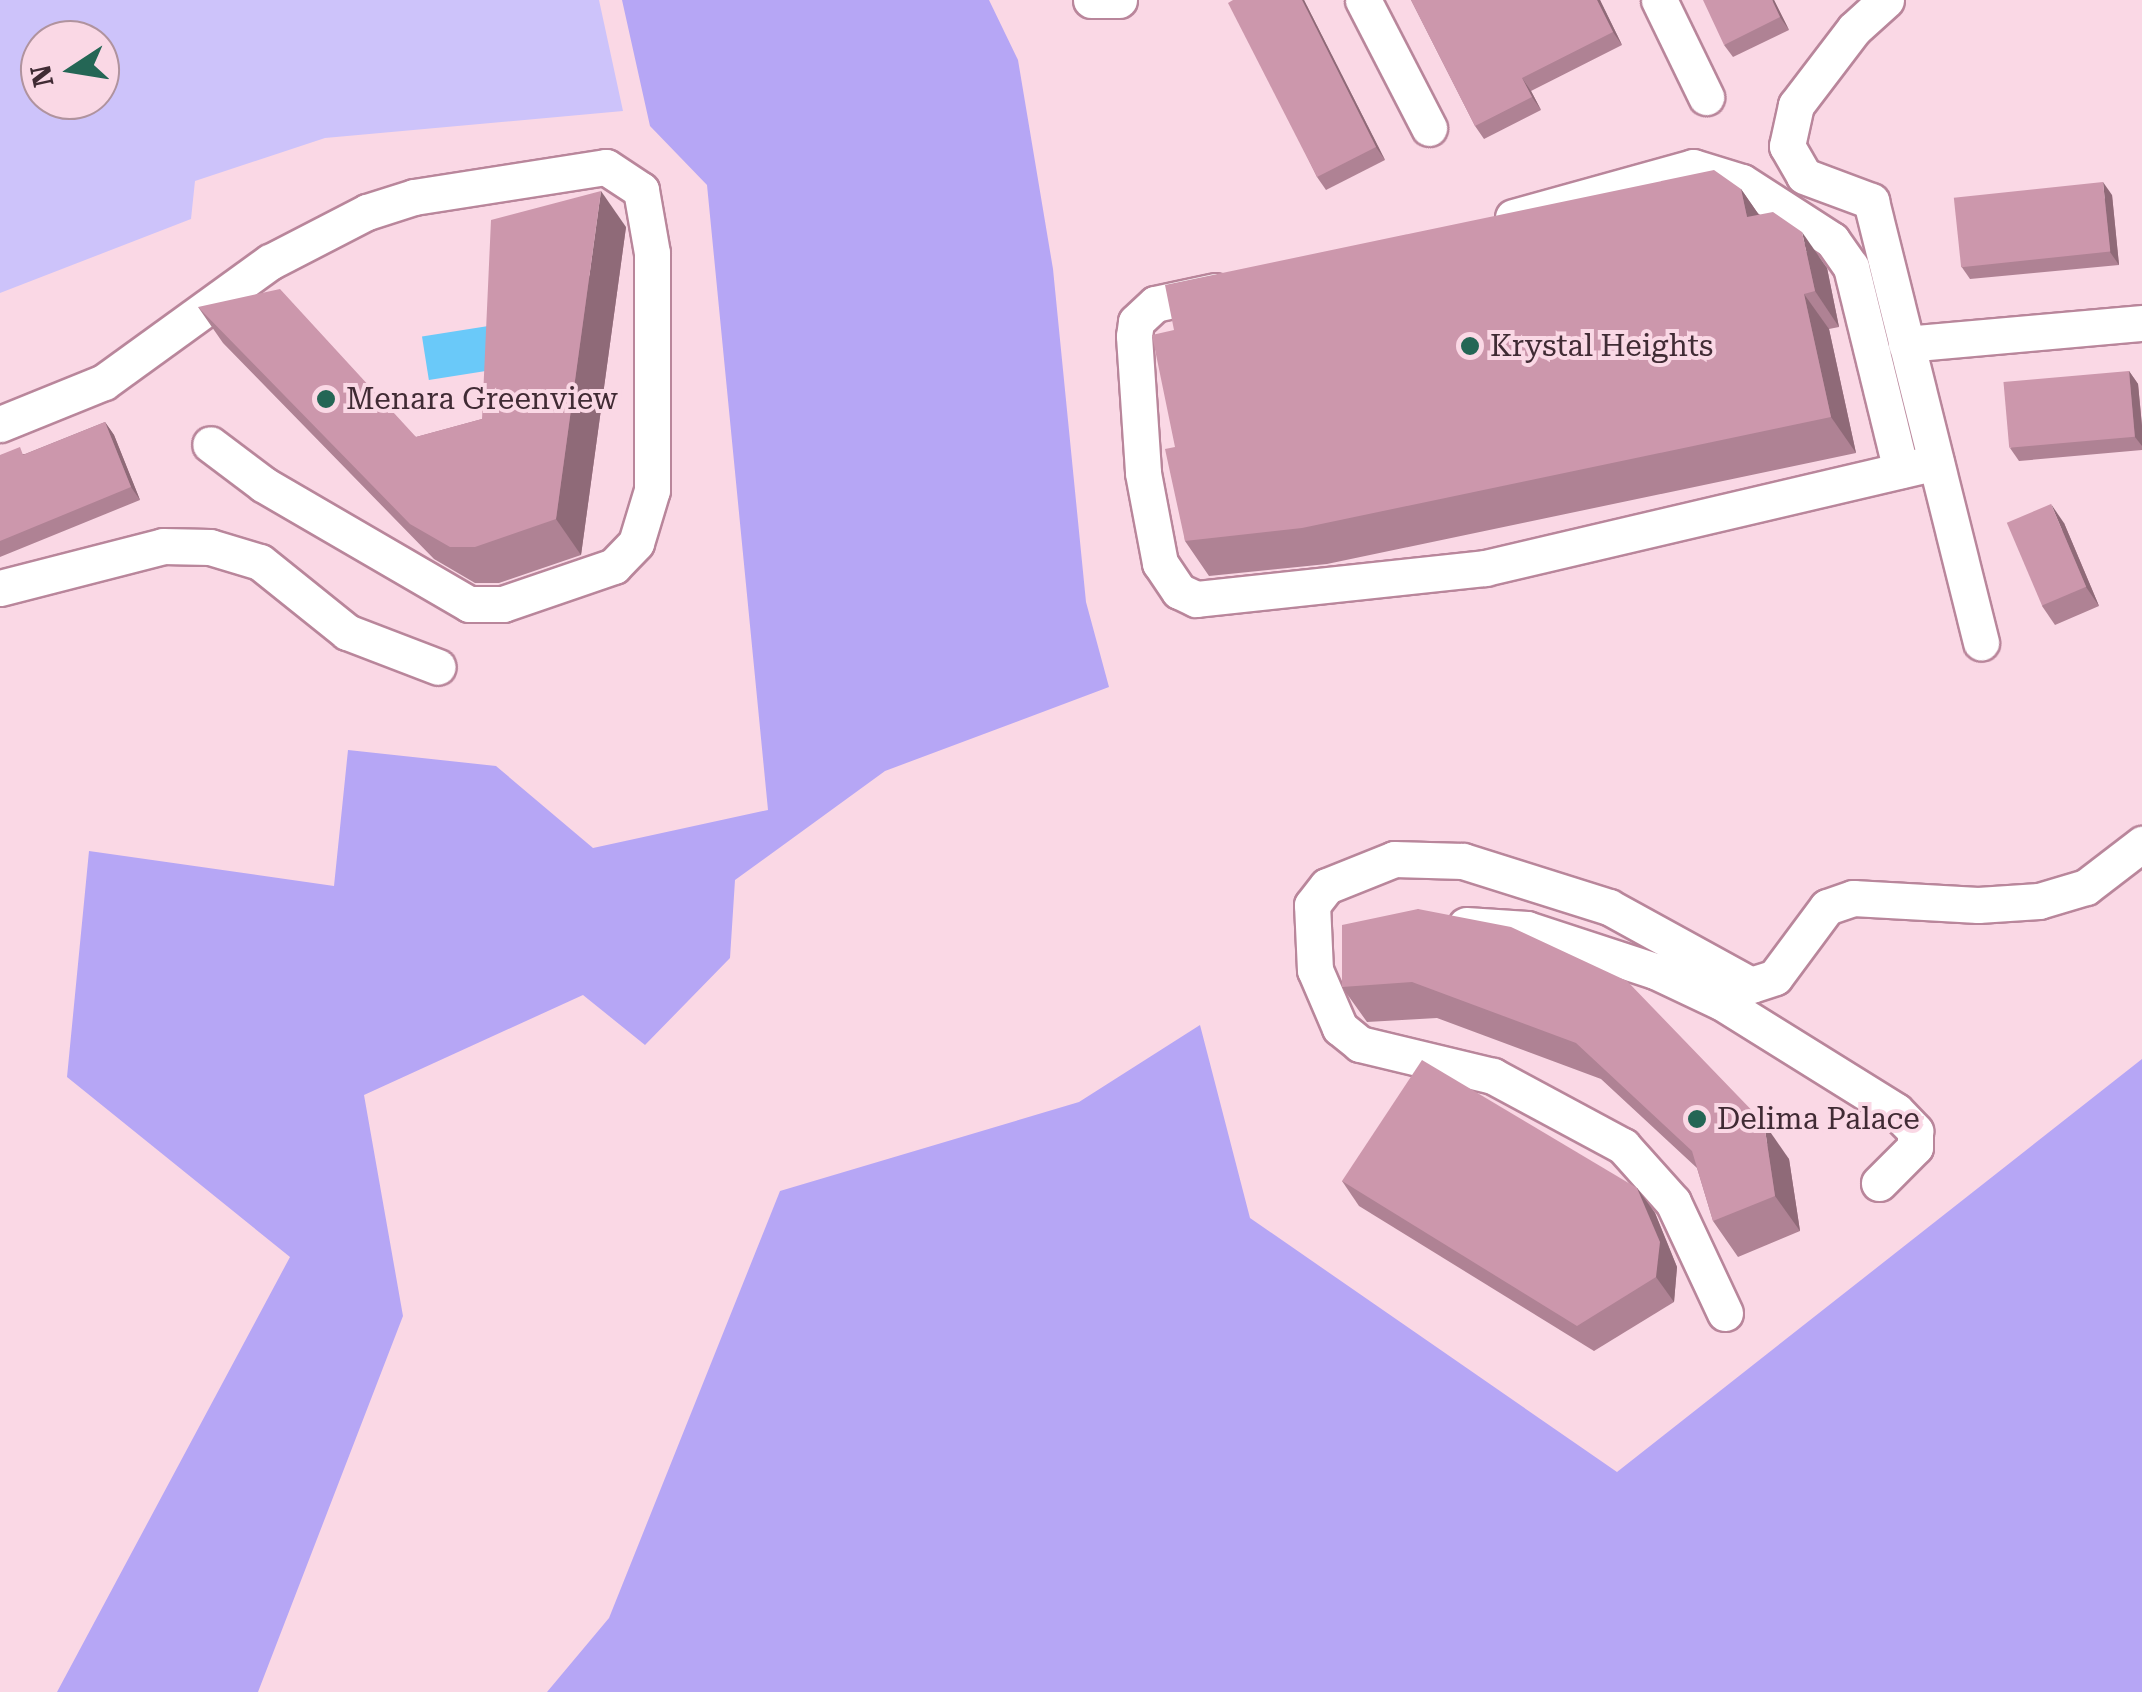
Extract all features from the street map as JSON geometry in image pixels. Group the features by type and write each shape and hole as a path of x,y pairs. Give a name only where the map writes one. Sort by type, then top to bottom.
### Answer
{"street":[{"path":"1091,0 1119,0"},
{"path":"1363,0 1429,128"},
{"path":"1658,0 1706,97"},
{"path":"1886,0 1854,29 1796,105 1787,146 1804,176 1871,201 1906,344 1918,466"},
{"path":"1488,225 1667,169 1693,166 1742,182 1846,255 1981,642"},
{"path":"0,424 104,382 270,262 366,212 414,197 606,167 641,190 652,253 652,490 636,544 614,566 503,604 469,604 263,484 210,444"},
{"path":"1246,284 1155,304 1136,322 1143,473 1160,562 1179,591 1196,599 1485,568 1918,466"},
{"path":"1906,344 2142,322"},
{"path":"0,588 163,546 210,547 260,562 346,632 438,667"},
{"path":"1724,1313 1673,1202 1623,1146 1493,1076 1360,1044 1326,1006 1313,949 1312,905 1326,886 1394,860 1432,858 1554,885 1610,907 1740,982 1764,983 1827,908 1853,898 1978,905 2039,901 2086,886 2142,844"},
{"path":"1426,927 1527,929 1656,971 1721,1002 1896,1111 1914,1131 1915,1147 1879,1183"},
{"path":"1313,949 1350,942"}],"shaded area":[{"path":"0,0 599,0 623,111 325,138 195,181 191,219 0,293"},
{"path":"622,0 989,0 1018,60 1053,269 1086,602 1109,687 885,771 735,880 730,958 645,1045 583,995 364,1095 403,1316 258,1692 57,1692 290,1257 67,1077 89,851 334,886 348,750 496,766 593,848 768,810 707,185 650,126"},
{"path":"1200,1025 1250,1218 1617,1472 2142,1059 2142,1692 547,1692 609,1618 780,1191 1079,1102"}],"water":[{"path":"501,324 508,367 429,380 422,337"}],"building":[{"path":"1302,0 1376,147 1317,177 1228,3"},
{"path":"1411,0 1597,0 1613,32 1522,78 1532,97 1475,126"},
{"path":"1703,0 1772,0 1780,17 1724,45"},
{"path":"1714,170 1741,189 1747,217 1773,212 1802,232 1815,291 1804,294 1831,417 1302,528 1185,541 1165,449 1175,447 1152,335 1174,330 1165,285"},
{"path":"2103,182 2110,252 1961,267 1954,198"},
{"name":"Menara Greenview","path":"601,191 556,519 475,547 450,547 410,524 198,307 280,289 416,437 482,419 491,220"},
{"path":"2129,371 2135,437 2009,448 2003,382"},
{"path":"105,422 131,487 0,541 0,455 20,447 23,455"},
{"path":"2051,504 2086,587 2042,606 2007,523"},
{"name":"Delima Palace","path":"1418,909 1511,927 1627,981 1764,1123 1775,1196 1713,1221 1692,1151 1576,1043 1412,982 1342,987 1342,925"},
{"path":"1422,1060 1637,1188 1660,1242 1656,1277 1577,1326 1342,1181"}],"place":[{"name":"Krystal Heights","path":"1470,346"},
{"name":"Menara Greenview","path":"326,399"},
{"name":"Delima Palace","path":"1697,1119"}]}
